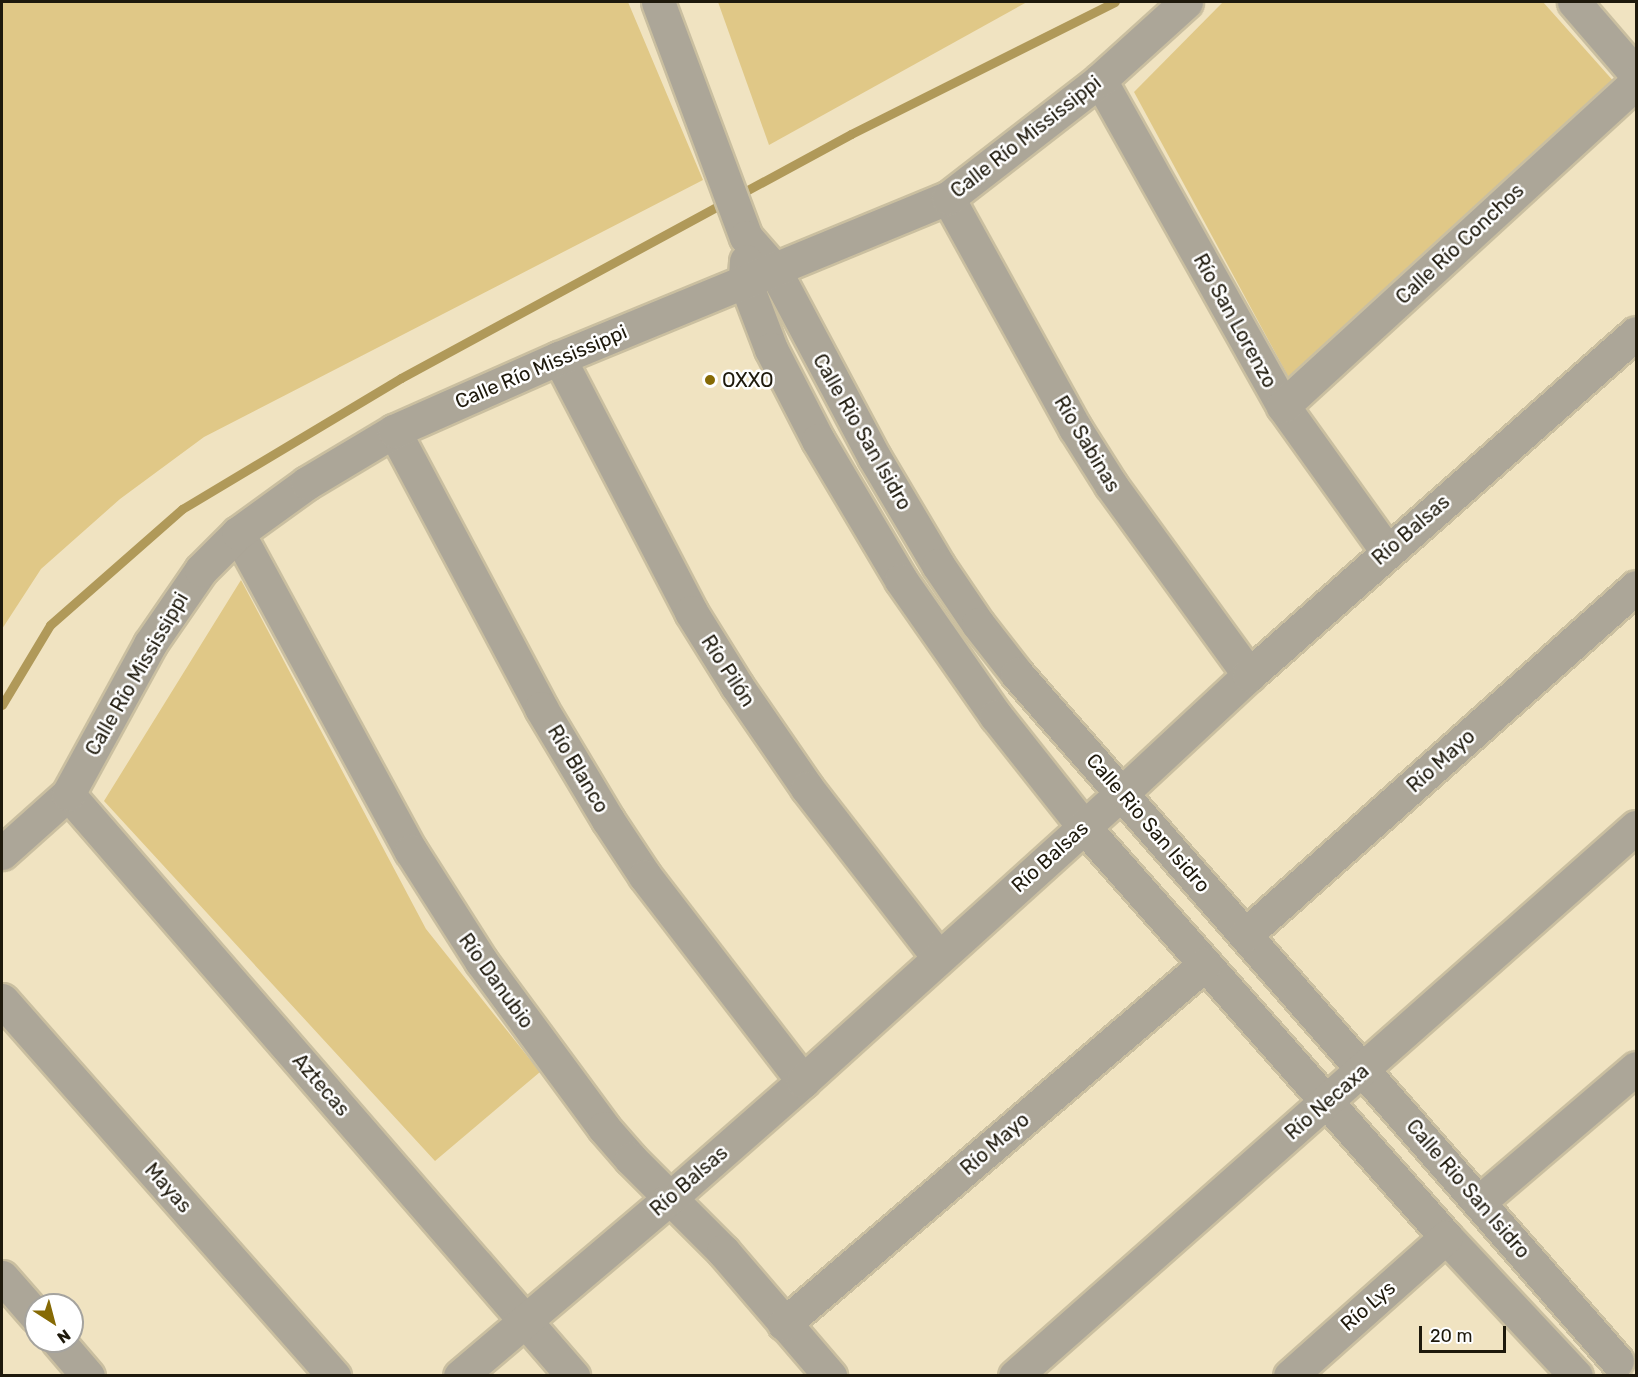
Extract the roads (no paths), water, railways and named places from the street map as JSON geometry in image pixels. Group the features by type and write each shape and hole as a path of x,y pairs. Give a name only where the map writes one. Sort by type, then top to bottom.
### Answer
{"street":[{"name":"Calle Rio San Isidro","path":"658,2 718,158 759,275 771,349 818,440 901,580 996,716 1084,827 1446,1238 1575,1376"},
{"name":"Calle Río Mississippi","path":"2,853 68,794 157,634 201,570 238,532 307,483 394,431 559,358 948,198 1100,80 1186,2"},
{"path":"1574,2 1636,74"},
{"name":"Río San Lorenzo","path":"1100,80 1283,406 1387,551"},
{"name":"Calle Río Conchos","path":"1283,406 1636,82"},
{"name":"Río Sabinas","path":"948,198 1075,428 1111,485 1249,675"},
{"name":"Calle Rio San Isidro","path":"759,275 874,457 938,565 1017,674 1123,792 1245,935 1618,1360"},
{"name":"Río Balsas","path":"460,1376 670,1198 803,1081 1387,551 1636,333"},
{"name":"Río Pilón","path":"559,358 691,612 737,686 807,788 938,957"},
{"name":"Río Blanco","path":"394,431 541,708 608,820 645,876 803,1081"},
{"name":"Río Danubio","path":"238,532 411,851 481,961 604,1128 723,1251 830,1376"},
{"name":"Río Mayo","path":"1245,935 1636,587"},
{"name":"Aztecas","path":"68,794 573,1376"},
{"name":"Río Necaxa","path":"1015,1376 1636,827"},
{"name":"Río Mayo","path":"784,1324 1205,964"},
{"name":"Mayas","path":"2,1000 334,1376"},
{"path":"1479,1202 1636,1068"},
{"name":"Río Lys","path":"1290,1376 1446,1238"},
{"path":"2,1277 24,1302"},
{"path":"68,1353 88,1376"}],"waterway":[{"path":"2,705 50,625 182,509 401,378 851,134 1115,2"}],"place":[{"name":"OXXO","path":"710,380"}]}
